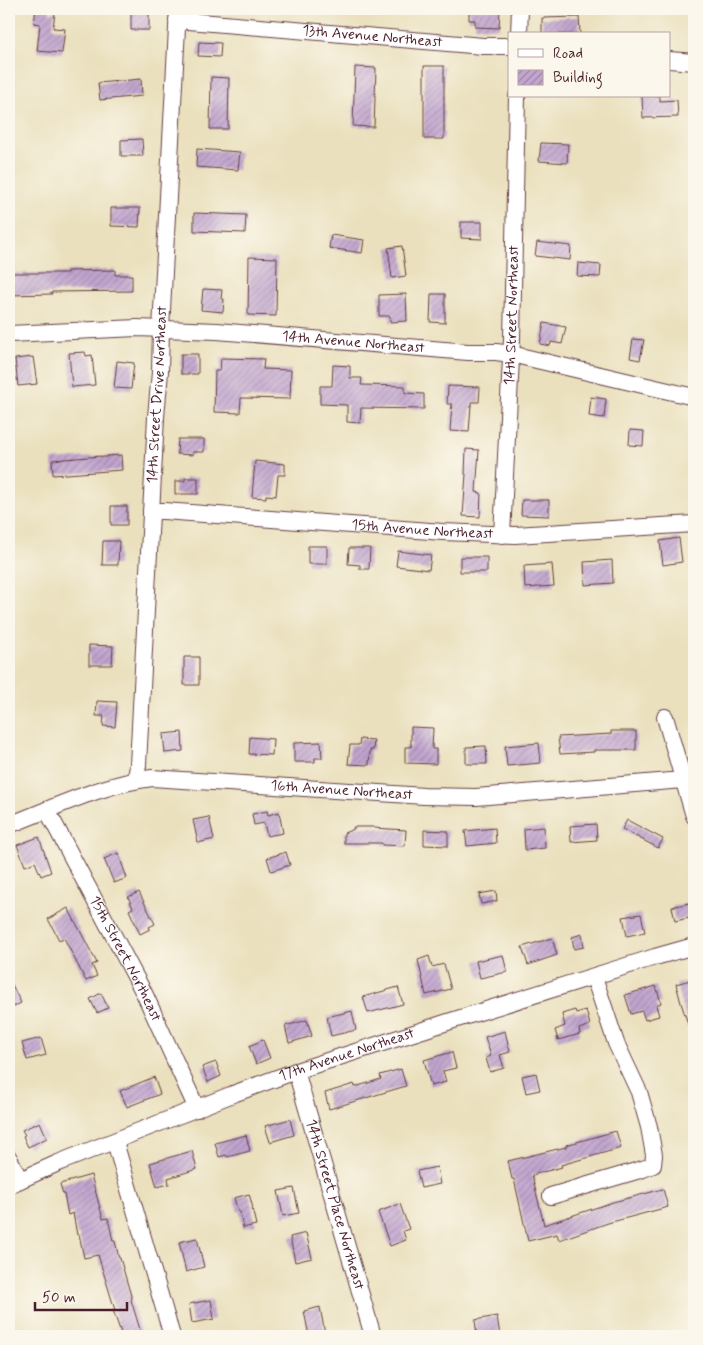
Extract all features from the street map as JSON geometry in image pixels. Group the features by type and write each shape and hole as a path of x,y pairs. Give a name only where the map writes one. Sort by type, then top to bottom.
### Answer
{"street":[{"path":"519,32 520,9"},
{"name":"13th Avenue Northeast","path":"177,14 484,46 508,46"},
{"name":"14th Street Drive Northeast","path":"136,780 160,372 177,14"},
{"path":"670,60 694,62"},
{"name":"14th Street Northeast","path":"502,535 511,354 517,98"},
{"name":"14th Avenue Northeast","path":"9,334 137,328 217,331 468,352 496,352 694,397"},
{"name":"15th Avenue Northeast","path":"151,511 502,535 694,524"},
{"path":"665,717 694,816"},
{"name":"16th Avenue Northeast","path":"9,825 84,795 121,783 152,778 424,796 476,797 683,780"},
{"name":"15th Street Northeast","path":"48,810 145,995 197,1109"},
{"name":"17th Avenue Northeast","path":"14,1182 58,1163 296,1071 694,946"},
{"path":"550,1196 652,1165 654,1155 639,1092 616,1043 594,977"},
{"name":"14th Street Place Northeast","path":"296,1071 373,1336"},
{"path":"115,1142 172,1336"},
{"path":"9,1158 14,1182"}],"building":[{"path":"36,9 50,9 49,12 55,12 53,28 65,29 62,53 37,51 40,24 34,23"},
{"path":"131,9 149,9 149,30 131,30"},
{"path":"469,9 500,9 499,28 475,27 475,20 469,20"},
{"path":"579,17 580,32 542,32 542,18"},
{"path":"199,42 221,43 220,57 198,56"},
{"path":"424,66 444,66 444,139 424,139"},
{"path":"355,67 376,68 374,127 353,126"},
{"path":"211,77 229,78 228,129 210,129"},
{"path":"141,79 142,96 100,100 98,83"},
{"path":"642,98 660,98 660,101 677,100 678,117 643,118"},
{"path":"142,139 143,156 121,156 121,140"},
{"path":"541,143 568,144 567,163 539,161"},
{"path":"197,149 240,152 238,170 196,167"},
{"path":"111,208 140,208 139,227 111,226"},
{"path":"194,213 246,215 245,233 194,231"},
{"path":"461,222 482,222 482,239 461,238"},
{"path":"331,235 364,240 362,253 329,248"},
{"path":"537,242 571,246 570,260 535,256"},
{"path":"402,246 406,276 392,278 388,248"},
{"path":"249,257 277,258 276,316 248,315"},
{"path":"578,263 601,265 600,277 577,276"},
{"path":"115,270 115,275 132,275 132,291 52,292 52,294 9,295 9,273 67,273 67,271"},
{"path":"203,289 222,290 221,299 224,299 223,312 201,310"},
{"path":"406,294 407,321 390,322 390,316 379,316 379,295"},
{"path":"431,294 445,294 445,323 430,322"},
{"path":"544,323 566,327 562,344 551,342 550,346 540,344"},
{"path":"633,339 644,340 640,360 630,358"},
{"path":"85,352 86,356 92,355 95,385 72,387 69,353"},
{"path":"181,354 198,354 198,374 181,374"},
{"path":"33,357 37,384 18,386 15,359"},
{"path":"221,358 264,359 263,369 291,370 290,399 241,398 240,413 214,412 215,371 220,371"},
{"path":"117,361 134,363 131,389 114,388"},
{"path":"333,365 350,366 350,378 362,378 361,385 405,386 405,393 424,394 424,409 361,408 360,423 347,422 347,405 320,404 320,386 332,386"},
{"path":"448,386 480,387 479,402 472,402 471,405 469,432 450,431 452,404 447,404"},
{"path":"591,397 606,399 604,418 589,416"},
{"path":"630,430 644,431 643,446 629,445"},
{"path":"178,439 204,439 204,452 193,452 193,455 177,454"},
{"path":"466,449 479,450 476,492 481,493 480,517 463,516"},
{"path":"121,455 122,470 53,475 52,460"},
{"path":"255,461 285,464 285,475 278,475 276,496 266,495 266,498 252,497"},
{"path":"185,478 198,478 198,494 175,494 175,481 185,481"},
{"path":"522,500 549,500 549,516 521,515"},
{"path":"111,506 127,506 127,525 111,525"},
{"path":"679,538 682,562 663,565 660,541"},
{"path":"103,541 119,541 118,565 102,565"},
{"path":"308,546 327,546 327,564 308,564"},
{"path":"349,548 370,548 369,569 360,569 360,565 348,564"},
{"path":"398,551 431,555 429,570 396,566"},
{"path":"460,557 487,557 487,572 460,572"},
{"path":"612,560 613,583 585,585 584,562"},
{"path":"552,564 554,586 525,588 524,566"},
{"path":"89,645 113,646 112,665 89,665"},
{"path":"184,657 199,657 199,685 184,685"},
{"path":"97,701 117,702 115,727 103,726 104,716 96,716"},
{"path":"411,727 433,728 432,749 436,749 436,764 405,763 405,747 411,747"},
{"path":"611,731 636,731 636,750 594,750 594,752 560,754 558,737 611,734"},
{"path":"182,732 183,751 165,753 163,734"},
{"path":"250,737 273,739 272,755 249,754"},
{"path":"360,739 374,740 373,750 370,750 369,765 348,764 350,745 359,745"},
{"path":"321,742 322,758 315,758 315,762 294,762 294,743"},
{"path":"539,743 541,763 507,766 505,746"},
{"path":"486,746 487,764 466,764 466,747"},
{"path":"267,811 268,815 279,812 283,833 267,836 264,823 254,825 252,814"},
{"path":"209,817 214,839 198,843 193,820"},
{"path":"627,820 663,839 658,848 622,829"},
{"path":"596,824 597,840 571,842 570,826"},
{"path":"353,827 406,830 405,846 382,845 382,843 344,843 344,833 354,829"},
{"path":"544,827 545,848 525,850 524,829"},
{"path":"495,828 496,843 467,846 465,831"},
{"path":"424,830 448,831 448,846 424,845"},
{"path":"39,837 51,872 41,876 35,862 25,866 17,845"},
{"path":"286,852 290,865 271,871 267,858"},
{"path":"118,853 127,878 114,883 104,859"},
{"path":"496,891 497,901 481,904 479,894"},
{"path":"139,892 155,924 140,934 129,910 133,908 128,897"},
{"path":"689,903 690,908 694,907 694,917 675,921 672,907"},
{"path":"68,908 97,963 92,965 97,976 86,981 64,938 59,940 48,919"},
{"path":"641,914 645,932 627,936 623,917"},
{"path":"582,934 584,947 574,949 572,937"},
{"path":"552,938 557,955 528,965 522,947"},
{"path":"503,955 507,972 480,978 476,961"},
{"path":"429,956 432,967 444,964 451,989 426,995 418,960"},
{"path":"9,979 21,1003 9,1009"},
{"path":"694,979 694,1036 692,1036 676,984"},
{"path":"656,986 661,1003 656,1005 659,1016 645,1020 642,1011 631,1014 625,995"},
{"path":"398,987 403,1004 368,1013 363,997"},
{"path":"101,993 108,1008 97,1013 90,999"},
{"path":"575,1010 576,1013 586,1010 590,1025 579,1029 580,1034 558,1040 555,1030 565,1026 562,1014"},
{"path":"352,1011 356,1030 331,1036 327,1017"},
{"path":"307,1020 312,1036 289,1043 285,1026"},
{"path":"505,1031 510,1052 500,1055 504,1068 490,1072 486,1058 491,1056 485,1037"},
{"path":"41,1038 46,1055 27,1060 22,1043"},
{"path":"263,1040 270,1058 256,1064 249,1046"},
{"path":"452,1052 456,1068 443,1071 446,1082 431,1086 424,1060"},
{"path":"216,1062 221,1076 208,1082 202,1067"},
{"path":"401,1069 406,1086 329,1109 325,1093 354,1084 355,1087 381,1079 380,1075"},
{"path":"536,1073 540,1090 526,1093 522,1076"},
{"path":"154,1077 160,1094 127,1107 120,1091"},
{"path":"290,1119 294,1135 270,1142 265,1126"},
{"path":"40,1122 47,1138 28,1147 22,1130"},
{"path":"616,1131 621,1148 532,1175 544,1225 613,1202 663,1189 668,1207 608,1223 559,1240 557,1234 528,1241 508,1161 566,1147 566,1145"},
{"path":"246,1135 250,1151 227,1157 226,1155 219,1157 215,1143"},
{"path":"192,1151 197,1169 168,1178 169,1184 157,1187 150,1163"},
{"path":"437,1167 440,1184 421,1188 417,1171"},
{"path":"91,1175 103,1219 108,1218 113,1241 115,1241 142,1336 122,1336 98,1255 84,1258 73,1213 68,1215 60,1184"},
{"path":"294,1188 299,1213 283,1216 278,1191"},
{"path":"249,1194 256,1225 243,1228 240,1212 238,1212 234,1198"},
{"path":"400,1204 409,1229 403,1231 406,1240 390,1246 378,1212"},
{"path":"306,1233 312,1258 295,1262 290,1237"},
{"path":"197,1238 204,1267 186,1272 179,1242"},
{"path":"211,1300 214,1319 192,1323 189,1304"},
{"path":"320,1307 325,1334 309,1336 304,1311"},
{"path":"497,1316 500,1336 477,1336 475,1320"}]}
